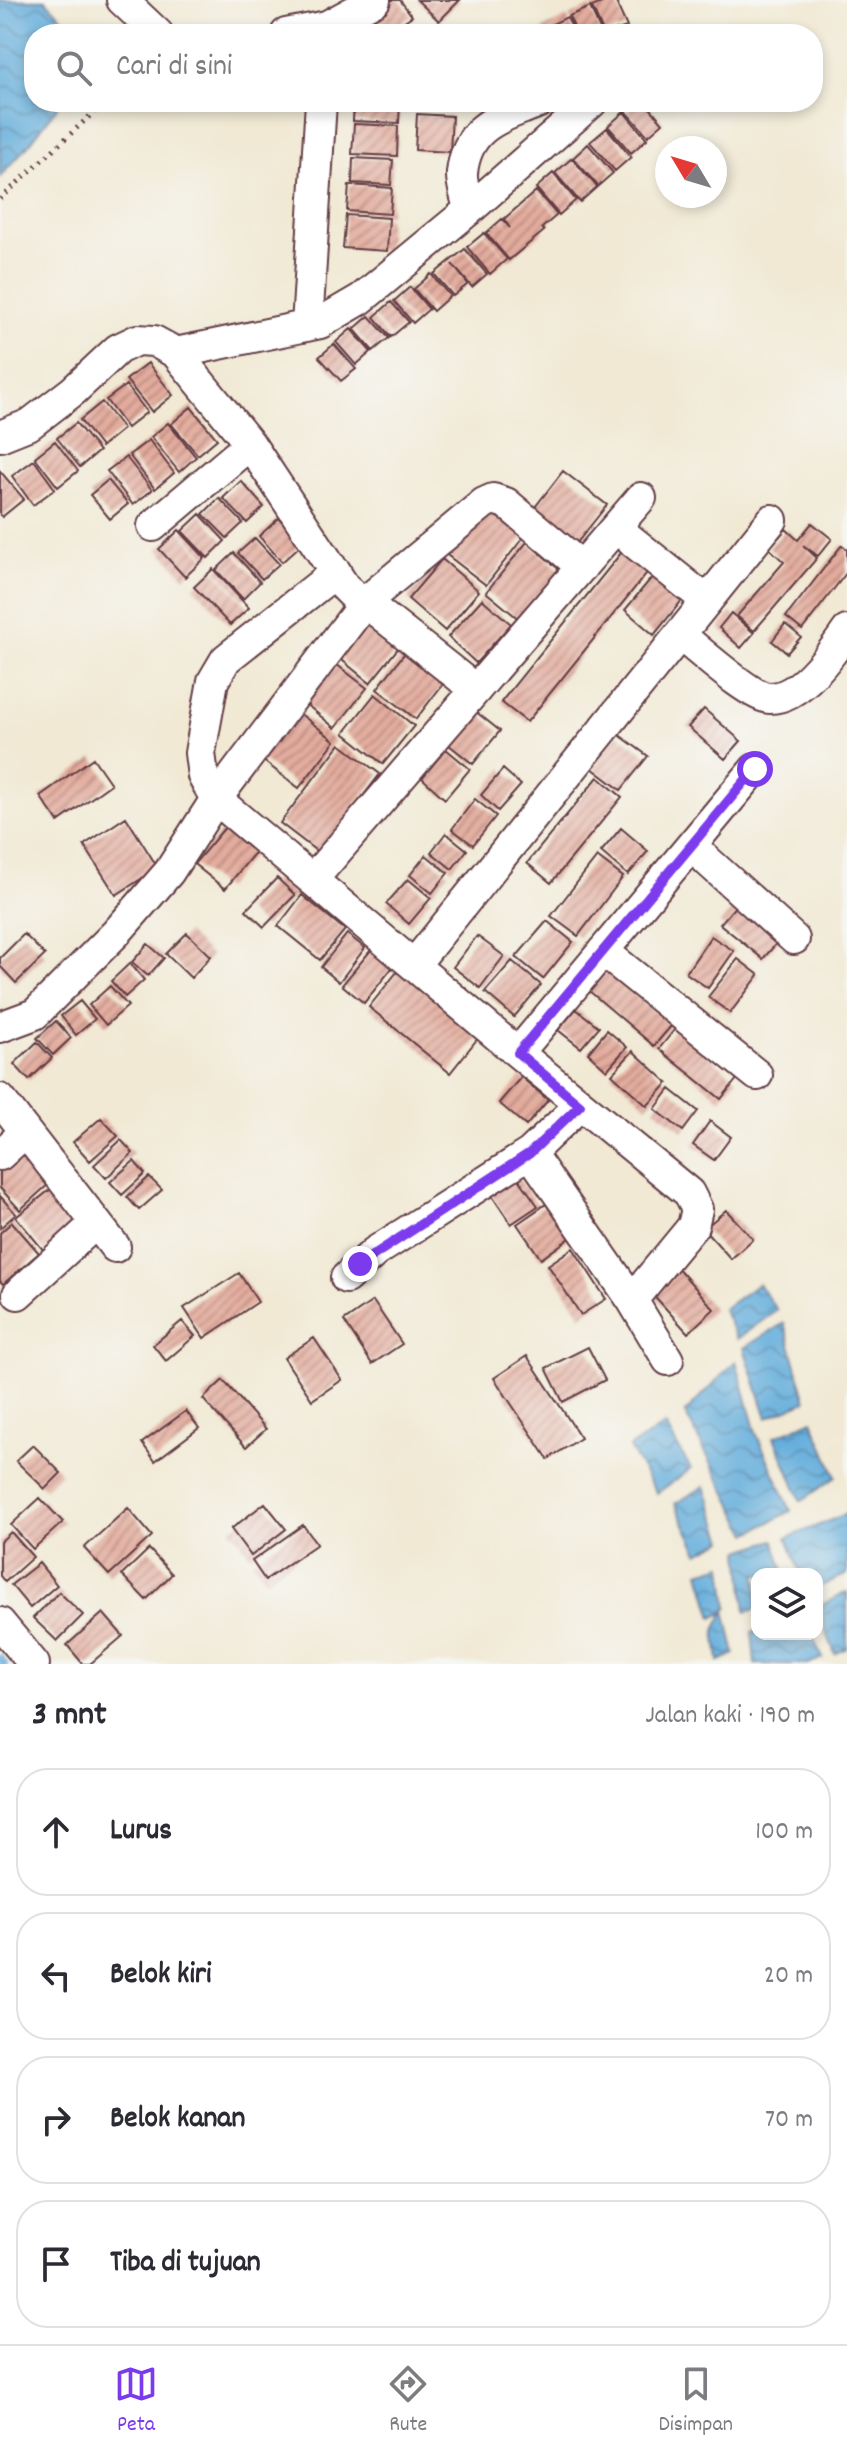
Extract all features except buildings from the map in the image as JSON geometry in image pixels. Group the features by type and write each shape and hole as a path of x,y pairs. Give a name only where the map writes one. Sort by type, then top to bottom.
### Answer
{"street":[{"path":"122,0 147,24"},
{"path":"331,24 375,0"},
{"path":"307,326 320,112"},
{"path":"469,210 462,174 475,133 515,112"},
{"path":"176,353 320,323 361,299 581,112"},
{"path":"0,436 30,424 73,391 118,349 137,340 154,341 176,353 250,444 344,586 476,690"},
{"path":"153,526 250,444"},
{"path":"312,880 641,498"},
{"path":"0,1027 35,1014 116,933 169,872 216,799 365,602 484,503 493,499 506,503 582,567"},
{"path":"414,965 772,520"},
{"path":"616,528 707,601"},
{"path":"336,572 226,659 213,681 200,753 203,776 216,799 689,1193 697,1209 693,1226 632,1300"},
{"path":"680,635 752,691 770,698 795,690 822,667 847,631"},
{"path":"518,1053 755,769"},
{"path":"691,846 794,939"},
{"path":"603,951 757,1075"},
{"path":"0,1099 115,1247"},
{"path":"346,1278 375,1252 530,1153 580,1105"},
{"path":"0,1155 24,1133"},
{"path":"530,1153 632,1300 668,1360"},
{"path":"18,1294 96,1223"},
{"path":"0,1623 34,1664"}],"path":[{"path":"0,199 94,112"}],"water":[{"path":"0,0 45,0 69,24 24,24 24,112 53,112 0,177"},
{"path":"758,1284 777,1310 737,1339 723,1309"},
{"path":"784,1323 806,1401 767,1418 744,1348"},
{"path":"736,1361 756,1433 791,1511 748,1534 685,1413"},
{"path":"812,1420 836,1477 801,1501 774,1437"},
{"path":"665,1425 691,1469 657,1493 629,1448"},
{"path":"705,1486 724,1540 699,1553 675,1504"},
{"path":"846,1514 847,1574 823,1585 823,1568 799,1568 787,1538"},
{"path":"774,1540 783,1568 751,1568 751,1611 746,1612 740,1551"},
{"path":"723,1565 728,1608 725,1610 735,1654 719,1661 715,1630 724,1612 713,1618 700,1572"},
{"path":"847,1592 847,1648 835,1654 823,1623 823,1604"},
{"path":"753,1640 814,1640 823,1658 808,1664 755,1664"}],"waterway":[{"path":"0,1658 4,1664"}],"route":[{"path":"360,1264 530,1153 580,1105 518,1053 755,769"}]}
